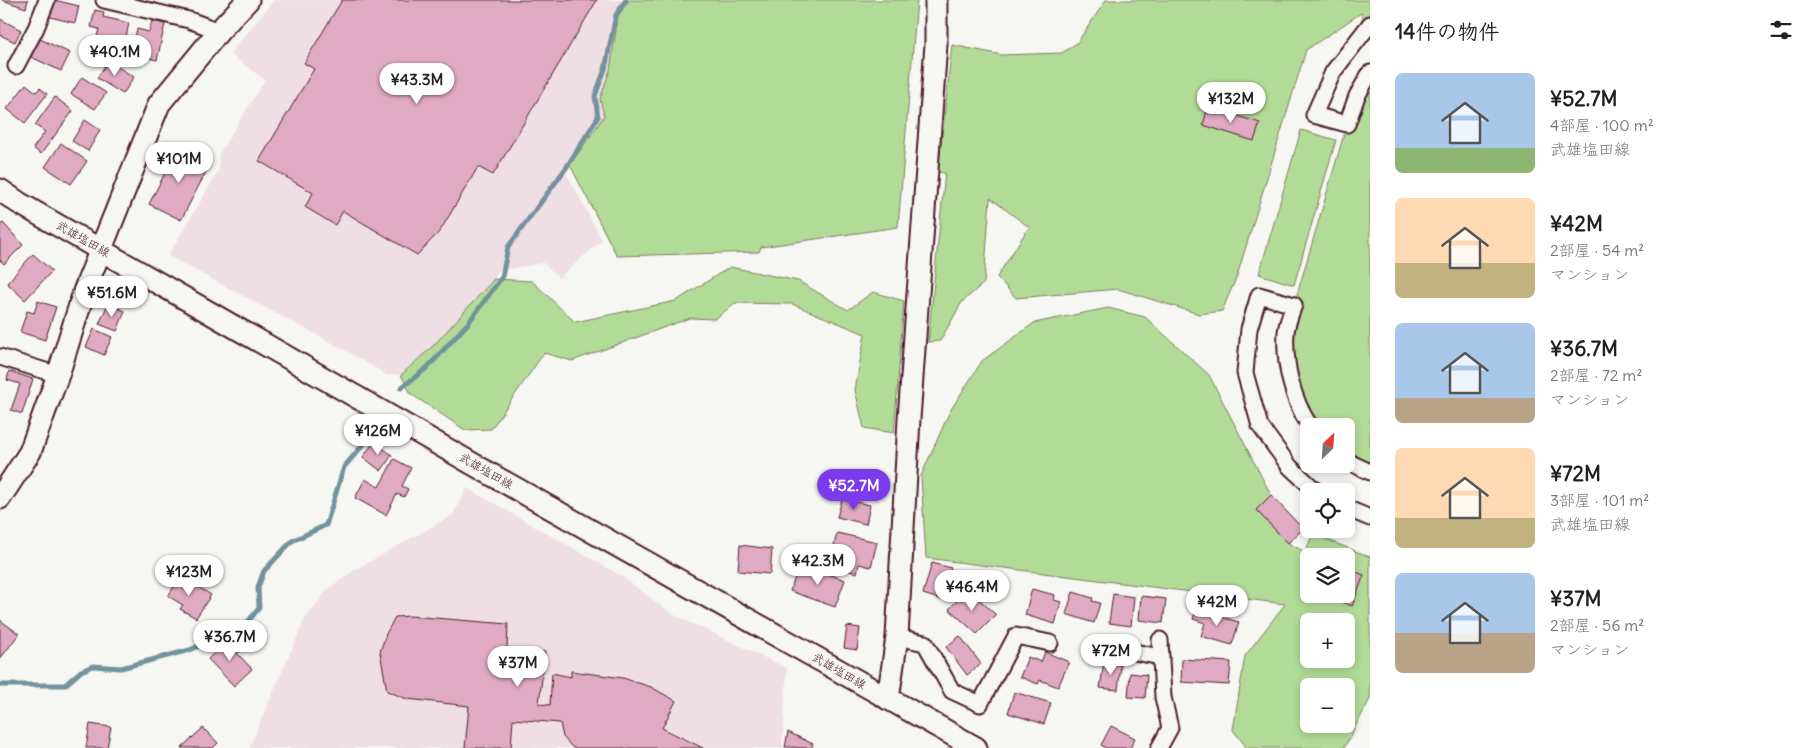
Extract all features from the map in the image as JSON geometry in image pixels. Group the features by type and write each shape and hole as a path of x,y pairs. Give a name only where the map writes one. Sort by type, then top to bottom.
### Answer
{"street":[{"path":"16,66 36,28 46,0"},
{"path":"104,0 189,20 219,31"},
{"path":"0,498 30,452 58,375 85,289 159,104 219,31 248,0"},
{"path":"888,699 897,637 908,420 936,44 936,0"},
{"path":"1370,24 1333,72 1314,115 1347,124 1357,96 1370,72"},
{"name":"武雄塩田線","path":"0,190 19,203 492,475 976,748"},
{"path":"1306,418 1294,393 1288,364 1286,330 1294,305 1259,295 1249,329 1245,373 1260,426 1290,467 1307,483"},
{"path":"0,357 58,375"},
{"path":"1355,465 1370,472"},
{"path":"1355,512 1370,518"},
{"path":"897,637 925,643 952,691 980,704 1016,636 1050,643"},
{"path":"1158,748 1170,728 1163,697 1160,640"},
{"path":"1134,652 1161,657"}],"shaded area":[{"path":"274,0 629,0 618,16 610,70 600,99 604,116 566,172 602,240 559,278 543,263 498,271 494,279 434,345 401,375 387,375 336,345 168,256 219,170 219,154 265,80 230,54"},
{"path":"467,488 620,575 672,614 787,668 782,748 249,748 305,619 327,590 353,571 453,515"}],"green space":[{"path":"629,0 917,0 898,227 761,247 759,252 617,256 570,165 604,116 600,99 610,70 618,16"},
{"path":"1106,0 1370,0 1370,24 1367,26 1361,13 1306,50 1237,276 1222,311 1199,314 1118,289 1016,298 997,277 1029,227 990,198 984,283 962,302 940,341 928,342 945,173 938,172 952,45 1002,55 1062,53 1077,43"},
{"path":"1370,73 1370,472 1355,464 1355,418 1307,418 1288,364 1294,305 1347,124"},
{"path":"1301,130 1336,140 1294,285 1259,274"},
{"path":"730,267 798,281 848,310 873,292 904,301 894,433 864,428 855,390 865,334 792,304 735,303 715,319 690,318 572,361 544,353 491,429 465,430 411,394 401,375 434,345 494,279 532,281 575,322 676,301"},
{"path":"1108,308 1145,317 1209,375 1271,495 1256,510 1288,543 1300,549 1300,603 1355,603 1355,551 1370,557 1370,699 1355,727 1355,678 1300,678 1300,733 1352,733 1344,748 1247,748 1233,730 1245,656 1285,604 926,558 921,476 950,411 982,361 1034,323"},
{"path":"1311,538 1323,538 1348,548 1307,548"}],"building":[{"path":"2,0 28,0 26,8"},
{"path":"54,0 79,6 75,23 50,17"},
{"path":"342,0 597,0 493,175 478,167 440,231 417,255 343,211 335,225 305,207 313,193 259,161 314,69 304,63"},
{"path":"95,10 104,12 103,17 129,23 123,51 95,45 99,29 91,27"},
{"path":"0,19 21,30 15,42 0,35"},
{"path":"152,21 165,24 157,60 131,54 137,29 149,32"},
{"path":"38,38 70,53 61,71 29,56"},
{"path":"108,61 134,77 123,94 97,78"},
{"path":"82,77 106,93 95,109 71,94"},
{"path":"26,84 36,92 40,88 47,94 25,123 7,109"},
{"path":"55,97 73,111 41,154 33,148 45,132 35,125"},
{"path":"1208,107 1260,123 1254,141 1203,125"},
{"path":"85,120 100,130 88,151 72,141"},
{"path":"61,143 87,161 71,184 45,167"},
{"path":"179,146 199,156 197,160 209,166 181,220 149,204"},
{"path":"3,223 23,245 4,264 0,260 0,225"},
{"path":"33,254 52,271 25,300 7,283"},
{"path":"38,301 56,307 45,340 20,332 27,311 34,313"},
{"path":"108,304 125,311 117,331 99,324"},
{"path":"94,329 112,337 104,355 86,347"},
{"path":"9,371 33,379 22,414 11,410 20,384 7,380"},
{"path":"374,442 392,455 381,471 363,457"},
{"path":"394,459 411,468 402,486 408,489 404,497 397,494 386,515 355,498 365,479 379,487"},
{"path":"1271,495 1300,526 1300,532 1288,543 1256,510"},
{"path":"842,499 870,505 866,524 837,517"},
{"path":"837,533 877,542 871,567 859,564 857,573 846,570 848,562 831,558"},
{"path":"740,545 772,549 770,574 738,571"},
{"path":"932,563 951,568 942,600 923,594"},
{"path":"800,564 845,580 835,607 790,591"},
{"path":"1355,572 1364,575 1355,598"},
{"path":"181,576 211,595 196,618 180,609 183,605 168,596"},
{"path":"968,589 996,615 977,634 949,609"},
{"path":"1032,589 1055,595 1054,600 1061,602 1055,624 1025,615"},
{"path":"1073,592 1093,598 1092,601 1100,603 1094,623 1066,614"},
{"path":"1113,594 1134,597 1131,626 1109,623"},
{"path":"1141,596 1166,599 1163,623 1139,620"},
{"path":"1196,610 1239,622 1232,645 1201,636 1205,623 1193,619"},
{"path":"410,616 508,624 507,649 545,652 539,704 550,705 552,673 571,677 571,671 623,678 651,687 676,701 662,728 703,748 573,748 563,737 560,723 513,719 511,748 465,748 469,706 407,699 387,691 380,652 386,634 395,617"},
{"path":"0,620 19,634 0,659"},
{"path":"847,626 860,628 857,650 844,648"},
{"path":"960,636 981,664 967,675 946,647"},
{"path":"230,638 241,650 237,653 252,669 234,686 208,659"},
{"path":"1045,652 1069,662 1058,687 1040,680 1038,684 1020,677 1028,657 1041,662"},
{"path":"1182,659 1231,662 1229,685 1181,682"},
{"path":"1104,662 1121,665 1118,690 1100,688"},
{"path":"1130,673 1147,675 1145,698 1128,697"},
{"path":"1014,692 1051,703 1044,724 1008,713"},
{"path":"90,724 111,727 107,748 86,748"},
{"path":"1111,726 1135,738 1130,748 1106,748 1101,745"},
{"path":"203,728 218,743 213,748 181,748"},
{"path":"788,732 813,744 811,748 785,747"}],"waterway":[{"path":"401,388 428,367 469,322 502,277 508,247 566,168 598,117 595,96 605,69 616,15 626,0"},
{"path":"0,685 65,685 81,671 93,666 121,668 190,650 247,623 259,608 258,587 264,571 292,541 326,525 344,467 368,439"}]}
